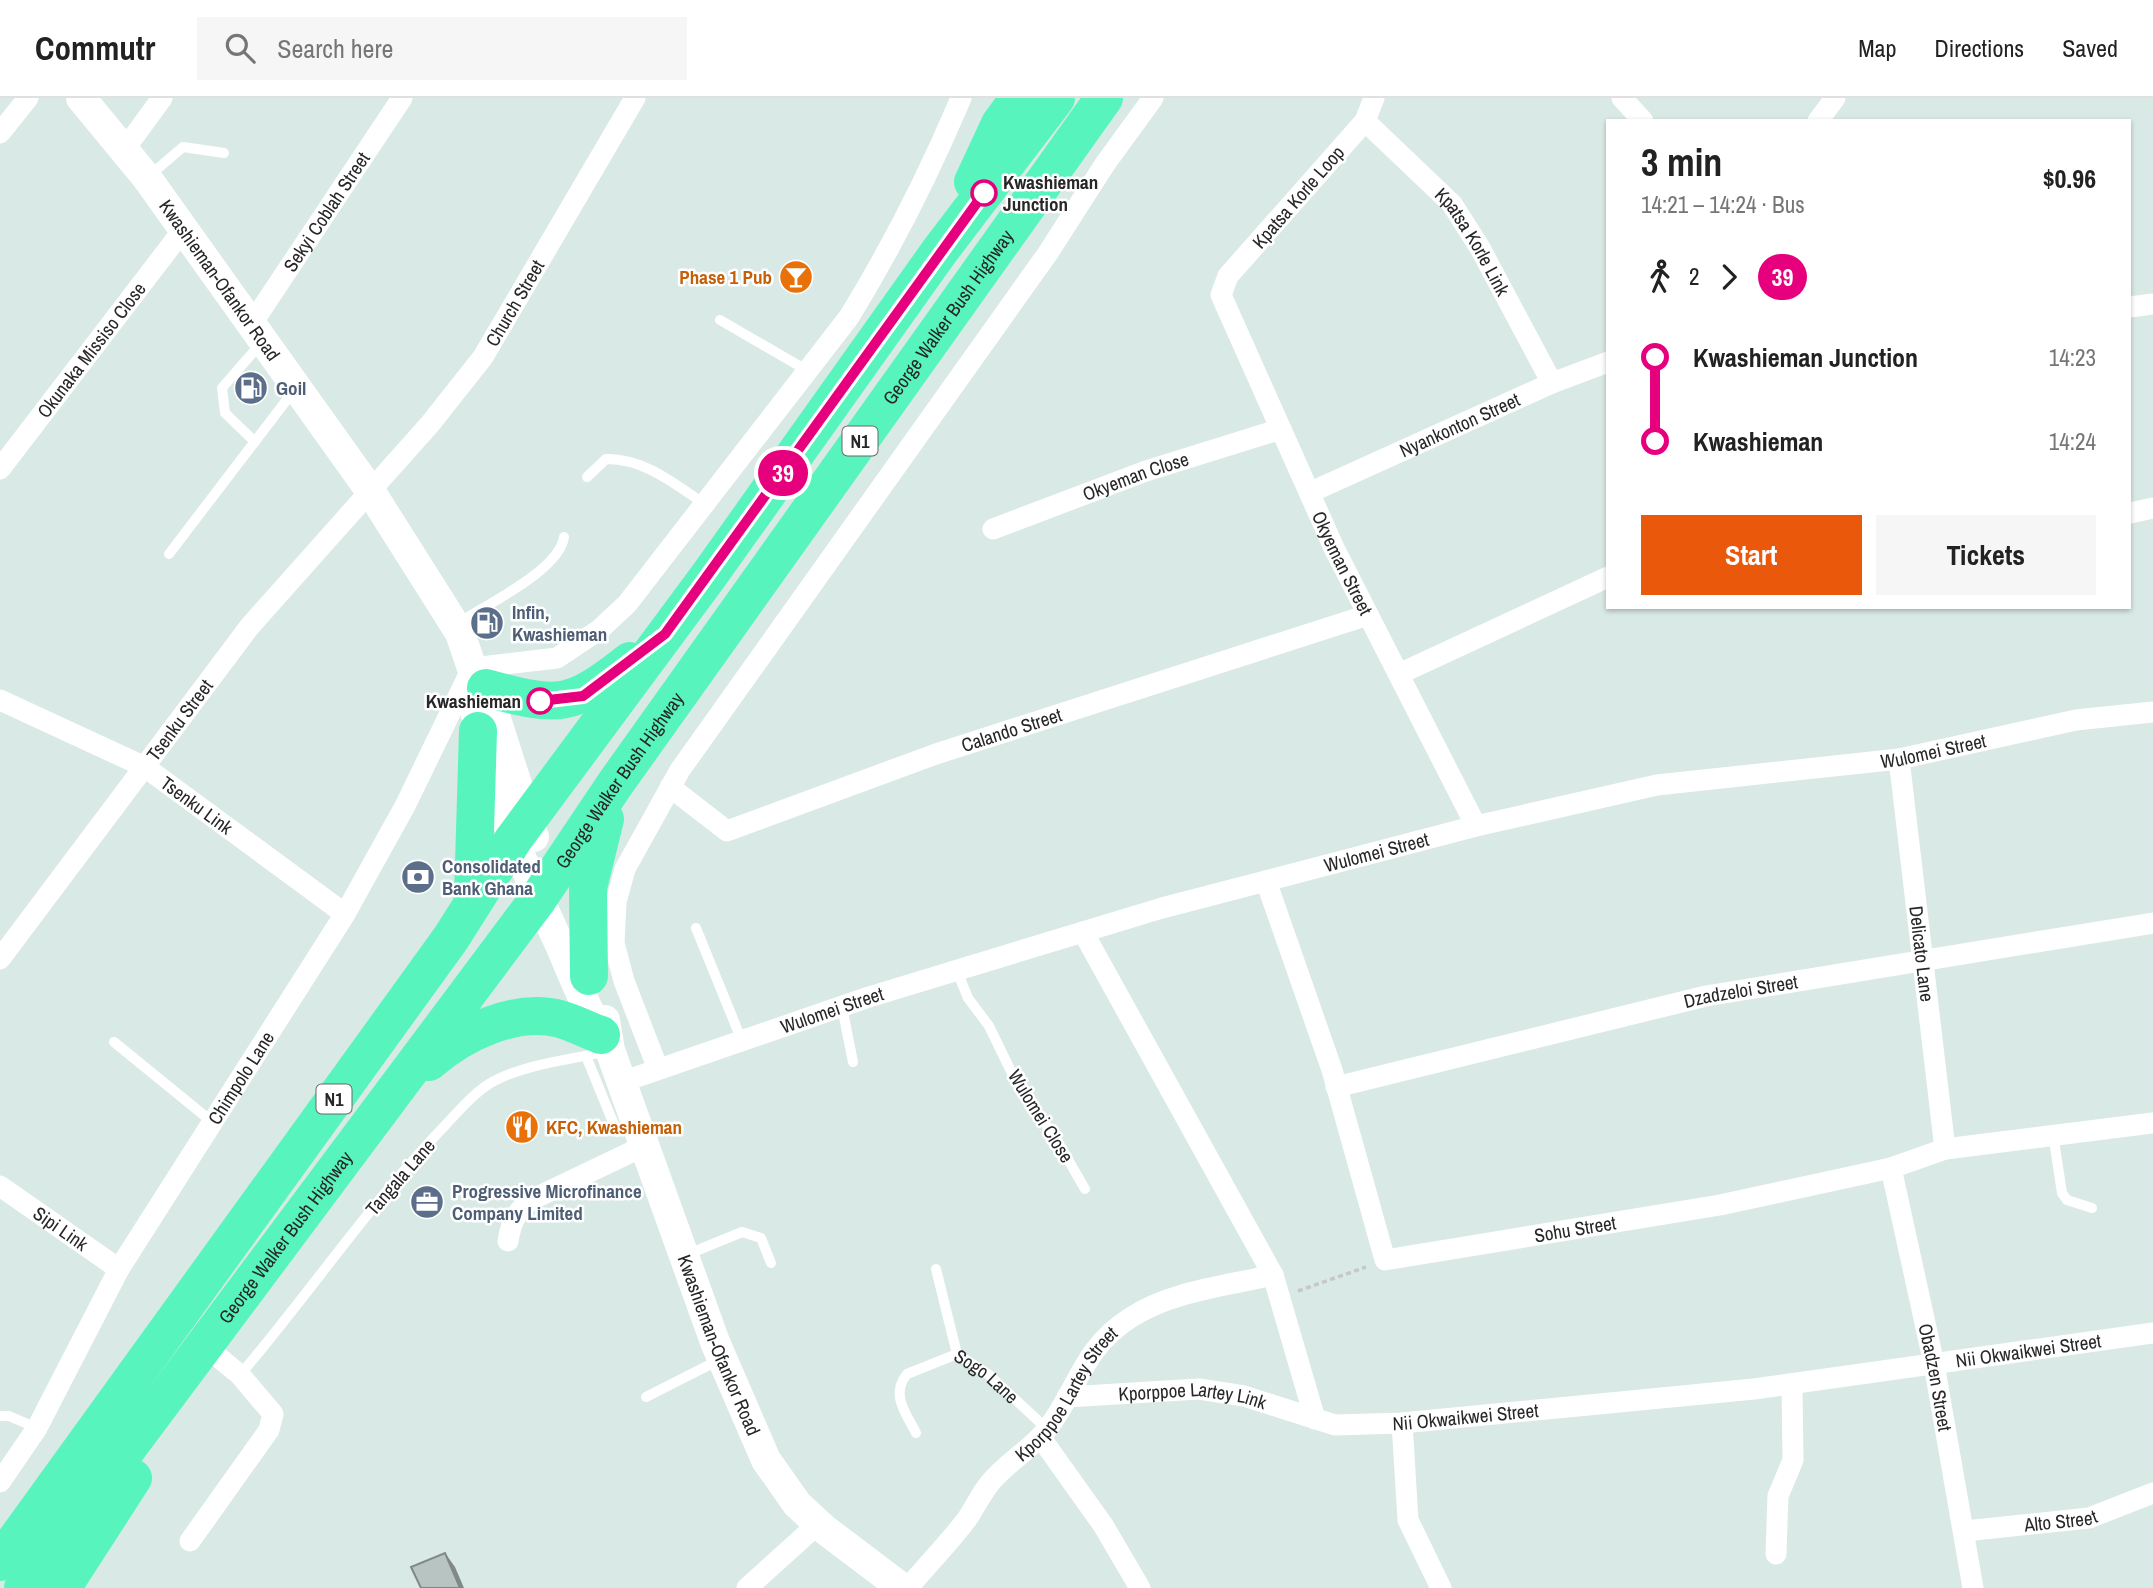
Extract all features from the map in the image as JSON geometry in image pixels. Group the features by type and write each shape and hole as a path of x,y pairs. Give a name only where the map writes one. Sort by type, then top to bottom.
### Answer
{"highway":[{"path":"939,252 1000,124 1019,98"},
{"name":"George Walker Bush Highway","path":"0,1562 451,937 473,898 520,830 665,634 939,252 1056,98"},
{"name":"George Walker Bush Highway","path":"23,1588 545,889 615,784 1104,98"},
{"path":"478,680 529,700 552,701 583,696 665,634"},
{"path":"473,898 478,731"},
{"path":"589,976 588,888 615,784"},
{"path":"388,1099 433,1059 480,1027 515,1019 557,1018 599,1047"},
{"path":"62,1588 129,1487 138,1467 138,1435"}],"main road":[{"name":"Kwashieman-Ofankor Road","path":"81,98 147,178 369,489 455,625 478,680 520,830"},
{"name":"Kwashieman-Ofankor Road","path":"478,680 472,693 487,769 520,830 545,889 589,976 603,1011 599,1047"},
{"name":"Kwashieman-Ofankor Road","path":"545,889 599,1047 622,1082 722,1358 766,1460 780,1483 818,1524 902,1588"}],"street":[{"path":"0,133 28,98"},
{"path":"124,150 162,98"},
{"name":"Sekyi Coblah Street","path":"257,334 402,98"},
{"name":"Church Street","path":"369,489 430,424 483,357 635,98"},
{"path":"478,680 557,658 599,630 626,604 706,505 849,317 875,274 935,160 961,98"},
{"path":"658,1069 624,981 614,943 616,902 625,869 670,787 1048,253 1105,164 1153,98"},
{"name":"Kpatsa Korle Loop","path":"1221,295 1228,276 1365,121 1374,98"},
{"path":"1622,98 1641,119"},
{"path":"1819,119 1835,98"},
{"name":"Kpatsa Korle Link","path":"1365,121 1451,204 1480,248 1552,383"},
{"name":"Okunaka Missiso Close","path":"0,469 183,230"},
{"name":"Okyeman Street","path":"1221,295 1334,548 1476,826"},
{"path":"2131,307 2153,304"},
{"name":"Nyankonton Street","path":"1311,492 1552,383 1606,363"},
{"name":"Okyeman Close","path":"993,529 1146,471 1281,429"},
{"name":"Tsenku Street","path":"0,959 250,626 369,489"},
{"path":"2131,513 2153,508"},
{"path":"1399,674 1606,578"},
{"name":"Calando Street","path":"670,787 727,831 936,754 1368,615"},
{"name":"Chimpolo Lane","path":"0,1482 37,1428 119,1269 345,914 478,680"},
{"name":"Tsenku Link","path":"0,700 145,767 345,914"},
{"name":"Wulomei Street","path":"622,1082 842,1007 1083,932 1476,826 1657,785 1899,759 2076,720 2153,712"},
{"name":"Delicato Lane","path":"1899,759 1920,960 1945,1149"},
{"path":"1266,881 1336,1087 1385,1260"},
{"name":"Dzadzeloi Street","path":"1336,1087 1706,996 2153,923"},
{"path":"1083,932 1273,1275 1282,1296 1315,1419"},
{"name":"Sohu Street","path":"1385,1260 1720,1205 1816,1182 1891,1168 1945,1149 2153,1123"},
{"path":"508,1241 511,1224 519,1210 531,1200 641,1135"},
{"name":"Obadzen Street","path":"1891,1168 1934,1364 1973,1588"},
{"name":"Sipi Link","path":"0,1186 119,1269"},
{"name":"Kporppoe Lartey Street","path":"908,1588 967,1519 989,1485 1013,1458 1044,1433 1067,1397 1086,1359 1106,1337 1131,1317 1175,1297 1273,1275"},
{"name":"Nii Okwaikwei Street","path":"1315,1419 1335,1425 1402,1423 1792,1384 2153,1333"},
{"path":"190,1541 269,1430 273,1414 240,1376 205,1346"},
{"path":"1776,1554 1778,1496 1793,1460 1792,1384"},
{"name":"Kporppoe Lartey Link","path":"1067,1397 1199,1389 1244,1396 1315,1419"},
{"path":"1402,1423 1408,1520 1441,1588"},
{"name":"Sogo Lane","path":"1044,1433 1140,1588"},
{"name":"Alto Street","path":"1965,1531 2089,1518 2153,1493"},
{"path":"747,1588 818,1524"}],"lane":[{"path":"147,178 183,148 224,153"},
{"path":"720,320 808,371"},
{"path":"255,442 225,413 222,388 257,334"},
{"path":"169,554 296,388"},
{"path":"587,477 606,459 625,461 652,469 706,505"},
{"path":"455,625 551,564 562,546 564,537"},
{"path":"696,928 742,1041"},
{"name":"Wulomei Close","path":"957,971 968,998 989,1026 1022,1094 1054,1135 1085,1189"},
{"path":"842,1007 853,1062"},
{"path":"114,1042 211,1121"},
{"path":"599,1047 617,1132 641,1135"},
{"name":"Tangala Lane","path":"240,1376 290,1316 392,1182 452,1118 492,1082 522,1069 599,1047"},
{"path":"2053,1134 2062,1193 2067,1200 2092,1208"},
{"path":"684,1256 743,1232 761,1238 771,1264"},
{"name":"Sogo Lane","path":"936,1269 957,1354 988,1374 1044,1433"},
{"path":"916,1433 900,1401 897,1390 901,1380 906,1374 957,1354"},
{"path":"646,1397 722,1358"},
{"path":"0,1416 9,1416 37,1428"}],"path":[{"path":"1282,1296 1385,1260"}],"building":[{"path":"445,1553 460,1588 421,1588 411,1567"}],"bus line":[{"name":"39","path":"540,701 583,696 665,634 984,193"}],"place":[{"name":"Kwashieman Junction","path":"984,193"},
{"name":"Phase 1 Pub","path":"796,277"},
{"name":"Goil","path":"251,388"},
{"name":"Infin, Kwashieman","path":"487,623"},
{"name":"Kwashieman","path":"540,701"},
{"name":"Consolidated Bank Ghana","path":"418,877"},
{"name":"KFC, Kwashieman","path":"522,1127"},
{"name":"Progressive Microfinance Company Limited","path":"427,1202"}]}
